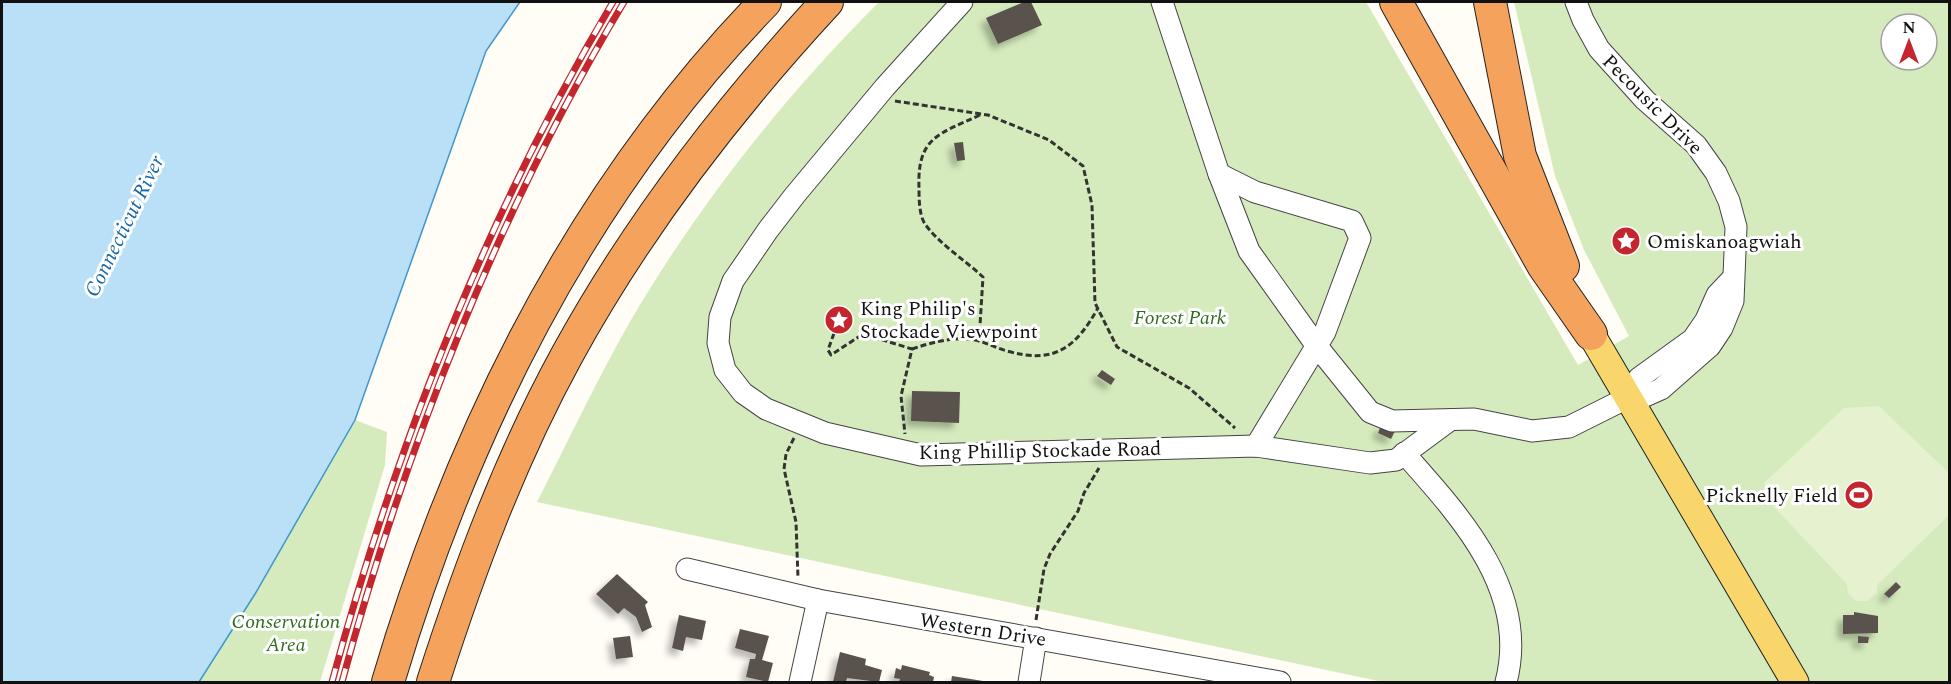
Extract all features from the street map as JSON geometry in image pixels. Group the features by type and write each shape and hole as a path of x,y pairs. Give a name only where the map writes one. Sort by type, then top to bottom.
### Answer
{"highway":[{"path":"677,103 712,41 740,2"},
{"path":"388,682 448,506 503,379 565,265 638,156 677,103 765,2"},
{"path":"434,682 467,582 502,492 567,355 601,296 674,188 752,86 827,2"},
{"path":"1396,2 1543,265 1591,334"},
{"path":"1490,2 1509,111 1526,177 1591,334"}],"main road":[{"path":"1591,334 1795,682"}],"street":[{"name":"King Phillip Stockade Road","path":"962,2 875,99 768,230 734,281 720,317 720,356 735,385 759,405 825,433 921,455 1256,446 1370,463 1396,460 1450,420"},
{"path":"1162,2 1219,174 1249,251 1316,345 1370,412 1392,422 1474,419 1526,430 1557,429 1587,420 1628,398"},
{"name":"Pecousic Drive","path":"1576,2 1599,49 1644,100 1696,145 1716,173 1729,201 1736,227 1737,255 1732,278 1733,301 1725,322 1710,346 1661,389 1644,397 1628,398"},
{"path":"1219,174 1255,192 1352,221 1360,238 1324,332 1274,412 1256,446"},
{"path":"1404,453 1466,524 1492,569 1503,600 1510,632 1510,671 1506,682"},
{"name":"Western Drive","path":"687,569 810,598 1267,681"},
{"path":"800,682 810,598"},
{"path":"1029,682 1036,638"}],"path":[{"path":"875,99 982,114 1049,140 1083,166 1092,205 1092,254 1098,308 1117,347 1189,388 1256,446"},
{"path":"979,341 983,277 924,223 919,201 918,170 923,149 942,133 982,114"},
{"path":"837,325 828,350 831,355 863,334 912,349 933,342 968,339 1007,351 1032,355 1063,351 1083,335 1098,308"},
{"path":"903,451 906,434 901,396 912,349"},
{"path":"799,422 793,443 786,454 784,469 796,522 795,567 810,598"},
{"path":"1036,638 1036,620 1047,562 1058,538 1078,511 1084,493 1108,450"}],"green space":[{"name":"Forest Park","path":"879,2 1366,2 1578,365 1629,336 1584,250 1555,176 1514,2 1949,2 1949,682 1383,682 537,502 618,342 657,277 714,193 810,75"},
{"name":"Picknelly Field","path":"1879,406 1949,473 1949,515 1877,585 1877,593 1867,601 1856,601 1848,593 1847,584 1774,507 1764,483 1844,408"},
{"name":"Conservation Area","path":"355,420 387,432 385,465 320,682 199,682 255,594"}],"water":[{"name":"Connecticut River","path":"2,2 520,2 486,51 355,420 255,594 199,682 2,682"}],"building":[{"path":"1024,2 1031,2 1042,25 998,44 986,18"},
{"path":"963,142 965,160 957,161 954,143"},
{"path":"1102,370 1115,379 1111,385 1097,376"},
{"path":"912,391 960,392 959,423 911,421"},
{"path":"1381,425 1395,431 1391,439 1378,433"},
{"path":"617,574 648,602 645,605 652,627 642,632 636,617 624,608 618,614 596,594"},
{"path":"1896,582 1901,587 1889,598 1884,594"},
{"path":"1854,612 1878,616 1878,633 1843,634 1843,615 1854,615"},
{"path":"679,615 706,621 702,640 686,637 683,651 672,648"},
{"path":"740,629 769,636 762,660 773,663 768,682 746,677 750,659 755,659 756,654 735,648"},
{"path":"630,636 633,657 616,659 613,638"},
{"path":"1858,636 1869,637 1868,643 1858,643"},
{"path":"840,652 866,659 865,665 882,670 879,682 847,678 846,682 833,682"},
{"path":"902,665 930,672 929,675 934,677 933,682 899,682 900,679 894,678 896,668 901,670"},
{"path":"952,676 983,681 983,682 951,682"}],"railway":[{"path":"332,682 385,506 450,332 525,164 613,2"},
{"path":"342,682 395,506 460,332 496,247 536,163 624,2"}],"place":[{"name":"Omiskanoagwiah","path":"1626,241"},
{"name":"King Philip's Stockade Viewpoint","path":"839,320"},
{"name":"Picknelly Field","path":"1859,495"}]}
